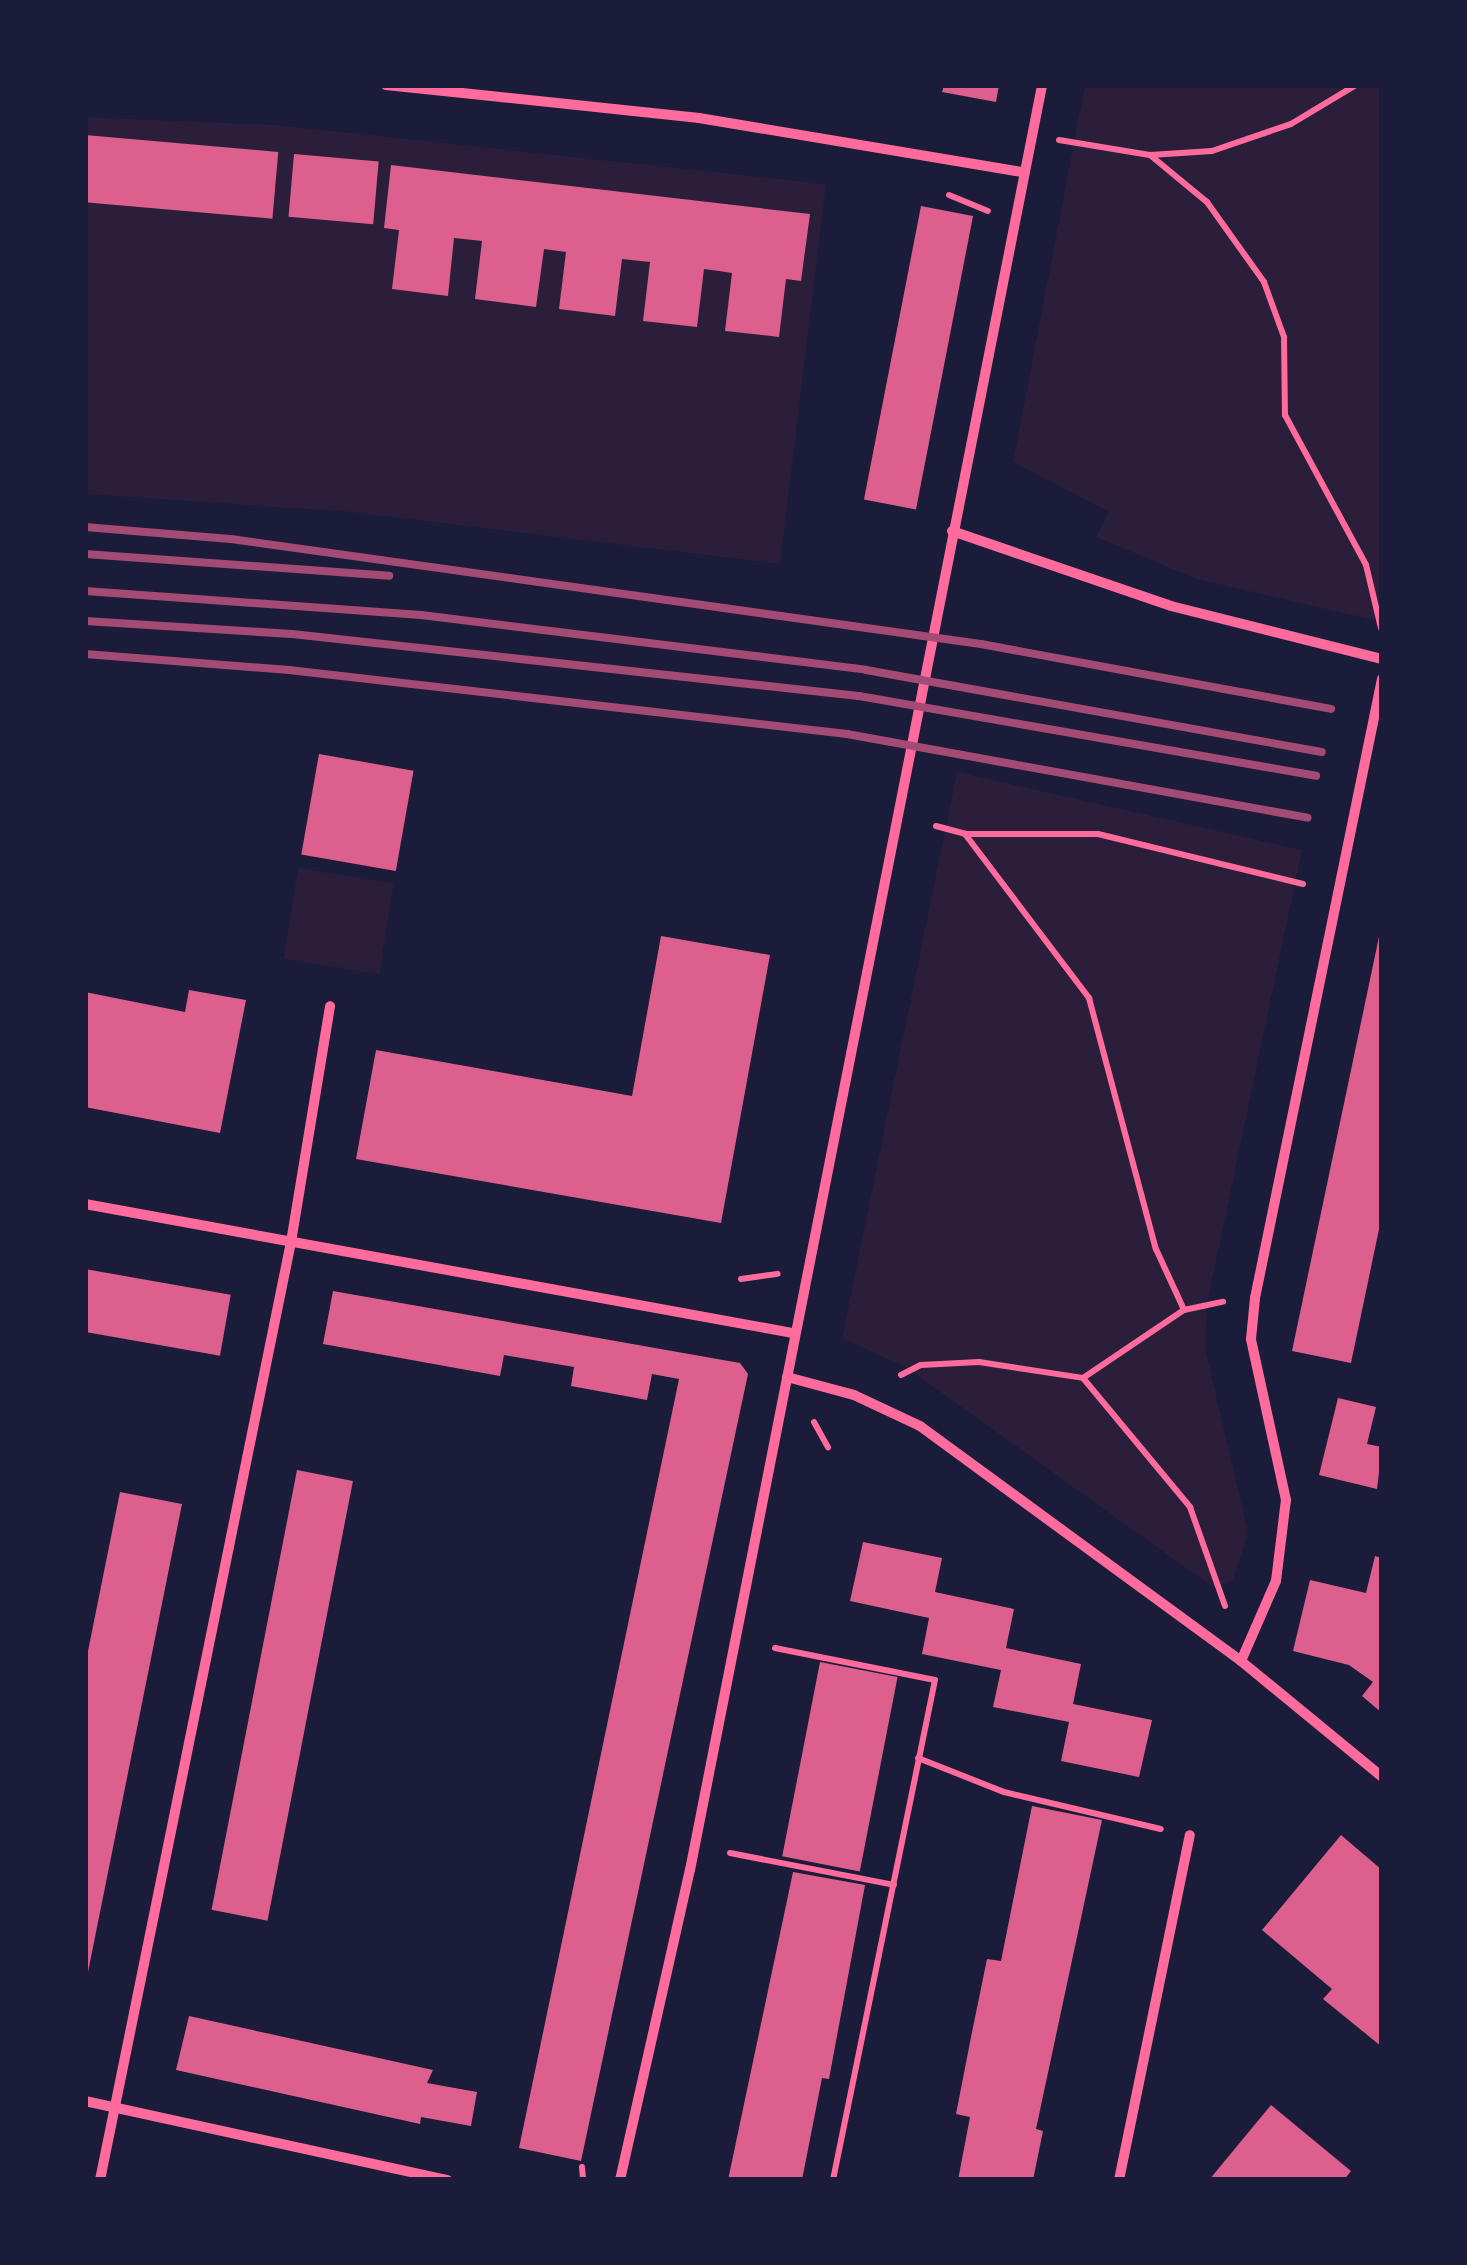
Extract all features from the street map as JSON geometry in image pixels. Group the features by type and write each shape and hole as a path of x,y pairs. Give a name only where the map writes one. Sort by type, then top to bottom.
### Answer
{"street":[{"path":"386,85 699,118 1023,172"},
{"path":"620,2180 690,1870 900,781 1042,85"},
{"path":"952,532 1171,606 1382,659"},
{"path":"1241,1662 1276,1580 1286,1500 1251,1339 1255,1298 1382,680"},
{"path":"100,2180 291,1242 330,1006"},
{"path":"85,1204 792,1333"},
{"path":"787,1377 854,1396 920,1426 1241,1662 1382,1777"},
{"path":"1119,2180 1190,1836"},
{"path":"85,2101 447,2180"}],"path":[{"path":"1031,134 1150,155 1212,151 1292,124 1356,85"},
{"path":"1150,155 1208,202 1264,282 1284,337 1284,415 1366,565 1382,633"},
{"path":"936,826 965,834 1098,834 1303,884"},
{"path":"965,834 1089,998 1156,1249 1184,1310"},
{"path":"741,1279 764,1274 763,1294"},
{"path":"1083,1378 1184,1310 1255,1298"},
{"path":"901,1374 921,1364 979,1362 1083,1378 1190,1507 1205,1536 1222,1602"},
{"path":"814,1422 828,1447"},
{"path":"775,1648 935,1680 833,2180"},
{"path":"918,1758 1004,1792 1190,1836"},
{"path":"730,1853 894,1885"},
{"path":"582,2167 583,2178"}],"shaded area":[{"path":"1085,85 1382,85 1382,622 1196,579 1096,537 1109,512 1013,462"},
{"path":"85,117 276,125 826,184 780,564 351,512 85,494"},
{"path":"957,772 1302,850 1207,1304 1205,1348 1248,1532 1233,1580 1214,1588 907,1368 842,1338"},
{"path":"298,868 394,883 379,974 284,959"}],"building":[{"path":"944,85 999,85 996,102 942,92"},
{"path":"85,135 278,152 272,219 85,202"},
{"path":"294,154 379,161 373,224 289,217"},
{"path":"391,165 810,214 801,281 786,279 779,337 725,331 732,273 704,269 697,327 643,321 650,262 622,259 615,316 559,309 566,252 544,249 536,307 475,299 482,241 454,238 448,296 392,289 399,230 384,228"},
{"path":"921,206 973,216 916,510 864,500"},
{"path":"319,754 414,771 396,871 301,854"},
{"path":"1380,932 1382,1215 1351,1363 1292,1351"},
{"path":"661,936 770,955 721,1223 356,1159 376,1050 632,1096"},
{"path":"189,990 246,1000 220,1133 85,1107 85,992 185,1012"},
{"path":"85,1269 231,1295 220,1356 85,1332"},
{"path":"333,1291 740,1363 748,1374 581,2161 519,2148 679,1379 652,1374 647,1400 571,1386 574,1367 504,1355 500,1376 323,1344"},
{"path":"1338,1398 1376,1407 1367,1444 1382,1447 1377,1489 1319,1475"},
{"path":"297,1470 353,1481 267,1921 212,1910"},
{"path":"120,1492 182,1504 87,1977 85,1666"},
{"path":"863,1542 942,1558 935,1592 1014,1609 1006,1648 1081,1664 1073,1704 1152,1720 1139,1777 1061,1761 1069,1722 993,1707 1001,1670 922,1654 929,1618 850,1601"},
{"path":"1375,1556 1382,1558 1382,1713 1362,1696 1373,1682 1349,1665 1293,1651 1310,1580 1366,1593"},
{"path":"820,1662 898,1677 860,1871 782,1856"},
{"path":"1032,1806 1102,1820 1036,2129 1043,2131 1033,2180 958,2180 970,2117 956,2114 971,2037 987,1959 1001,1961"},
{"path":"1341,1835 1382,1870 1382,2047 1323,1999 1332,1989 1262,1930"},
{"path":"793,1872 865,1885 829,2079 822,2078 802,2180 728,2180"},
{"path":"189,2016 433,2070 427,2083 477,2092 471,2126 421,2117 420,2124 176,2070"},
{"path":"1271,2105 1351,2171 1344,2180 1209,2180"}],"railway":[{"path":"85,527 231,539 981,644 1331,709"},
{"path":"85,554 389,576"},
{"path":"85,591 421,615 866,670 1322,752"},
{"path":"85,621 292,634 859,696 1316,776"},
{"path":"85,654 289,670 847,734 1307,818"}]}
